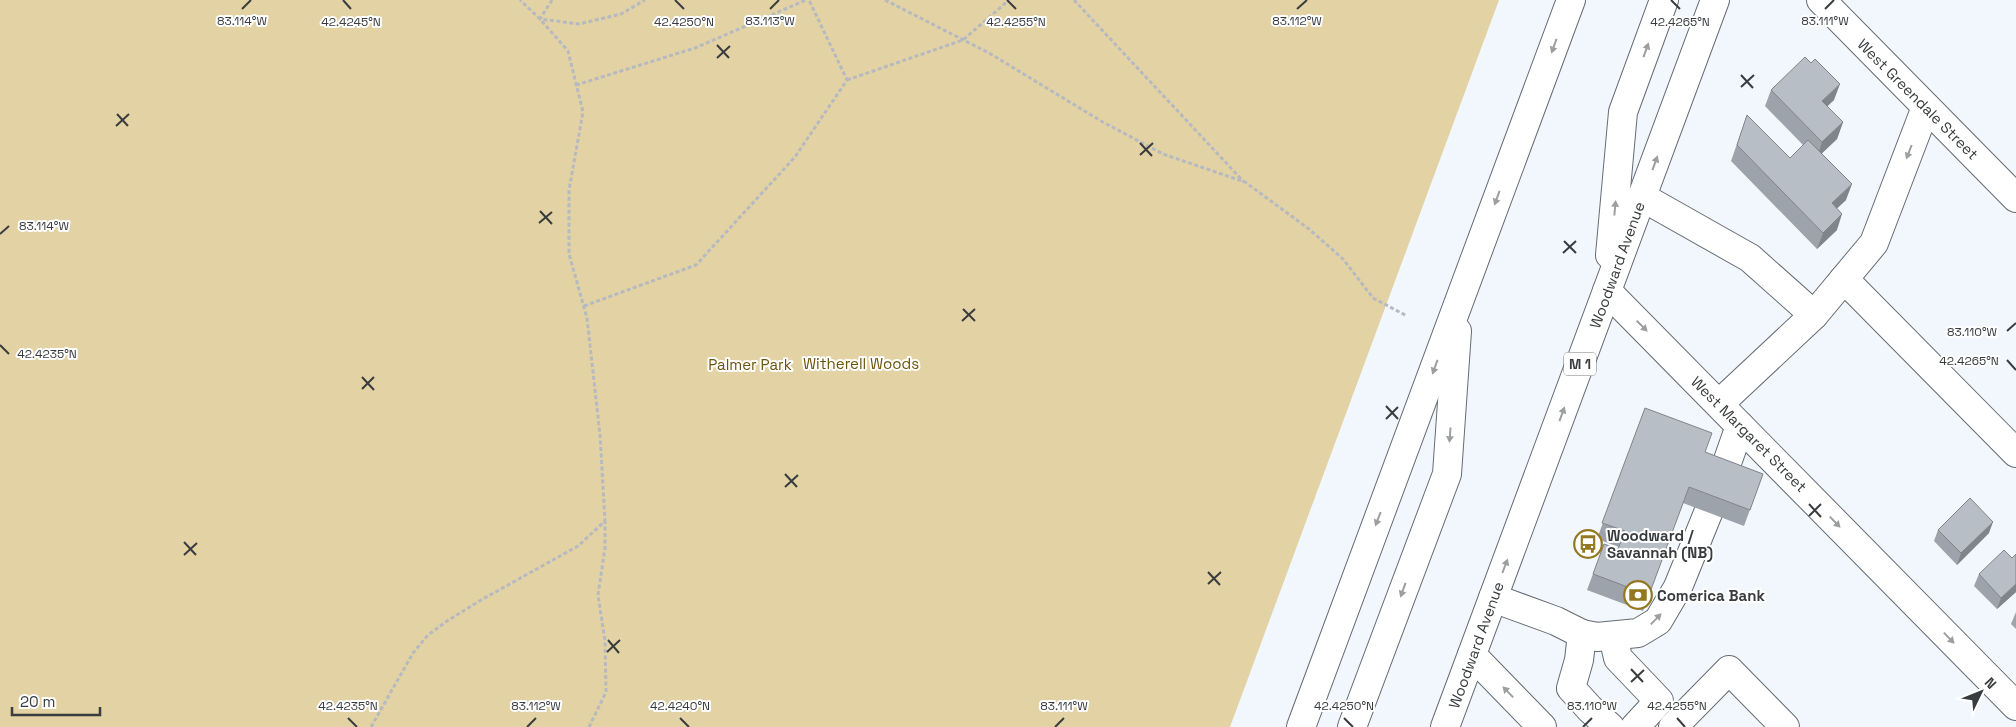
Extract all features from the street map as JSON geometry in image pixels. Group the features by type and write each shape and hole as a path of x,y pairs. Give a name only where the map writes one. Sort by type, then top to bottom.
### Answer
{"main road":[{"path":"1301,727 1571,0"},
{"path":"1607,291 1623,112 1664,0"},
{"name":"Woodward Avenue","path":"1445,727 1715,0"},
{"name":"West Greendale Street","path":"1821,0 2016,198"},
{"path":"1719,404 1814,315 1874,243 1926,107"},
{"path":"1642,197 1750,258 1814,315"},
{"path":"1844,279 2016,453"},
{"name":"West Margaret Street","path":"1607,291 2016,706"},
{"path":"1352,727 1447,474 1460,299"},
{"path":"1722,477 1740,426"},
{"path":"1493,598 1556,621 1582,634 1597,637 1638,633 1658,621 1678,588 1708,513"},
{"path":"1582,634 1579,660 1571,688 1610,727"},
{"path":"1613,636 1618,658 1659,701 1635,727"},
{"path":"1472,655 1542,727"},
{"path":"1673,727 1729,670 1785,727"}],"path":[{"path":"520,0 540,19 568,51 583,112 569,190 569,254 584,306 589,334 600,435 605,521 605,548 598,595 605,641 606,692 589,727"},
{"path":"540,19 552,0"},
{"path":"540,19 579,24 621,14 645,0"},
{"path":"576,85 695,48 808,0 847,80"},
{"path":"885,0 989,53 1100,121 1163,154 1245,182"},
{"path":"584,306 696,265 795,157 847,80 963,40 1009,0"},
{"path":"1074,0 1245,182 1309,229 1343,259 1372,298 1407,316"},
{"path":"371,727 414,653 428,635 481,600 578,546 605,521"}],"green space":[{"name":"Palmer Park","path":"0,0 1499,0 1230,727 0,727"}],"building":[{"path":"1805,57 1811,63 1815,59 1840,84 1822,101 1843,122 1822,142 1771,90"},
{"path":"1747,115 1790,158 1808,140 1852,184 1832,203 1842,214 1823,233 1737,145"},
{"path":"1645,408 1712,433 1705,452 1763,474 1750,510 1689,487 1649,595 1593,574 1604,544 1618,549 1625,531 1602,523"},
{"path":"1970,498 1993,522 1961,553 1938,530"},
{"path":"2004,550 2012,558 2016,554 2016,584 2001,598 1979,574"}],"place":[{"name":"Woodward / Savannah (NB)","path":"1588,544"},
{"name":"Comerica Bank","path":"1638,595"}],"park label":[{"name":"Witherell Woods","path":"861,363"}]}
